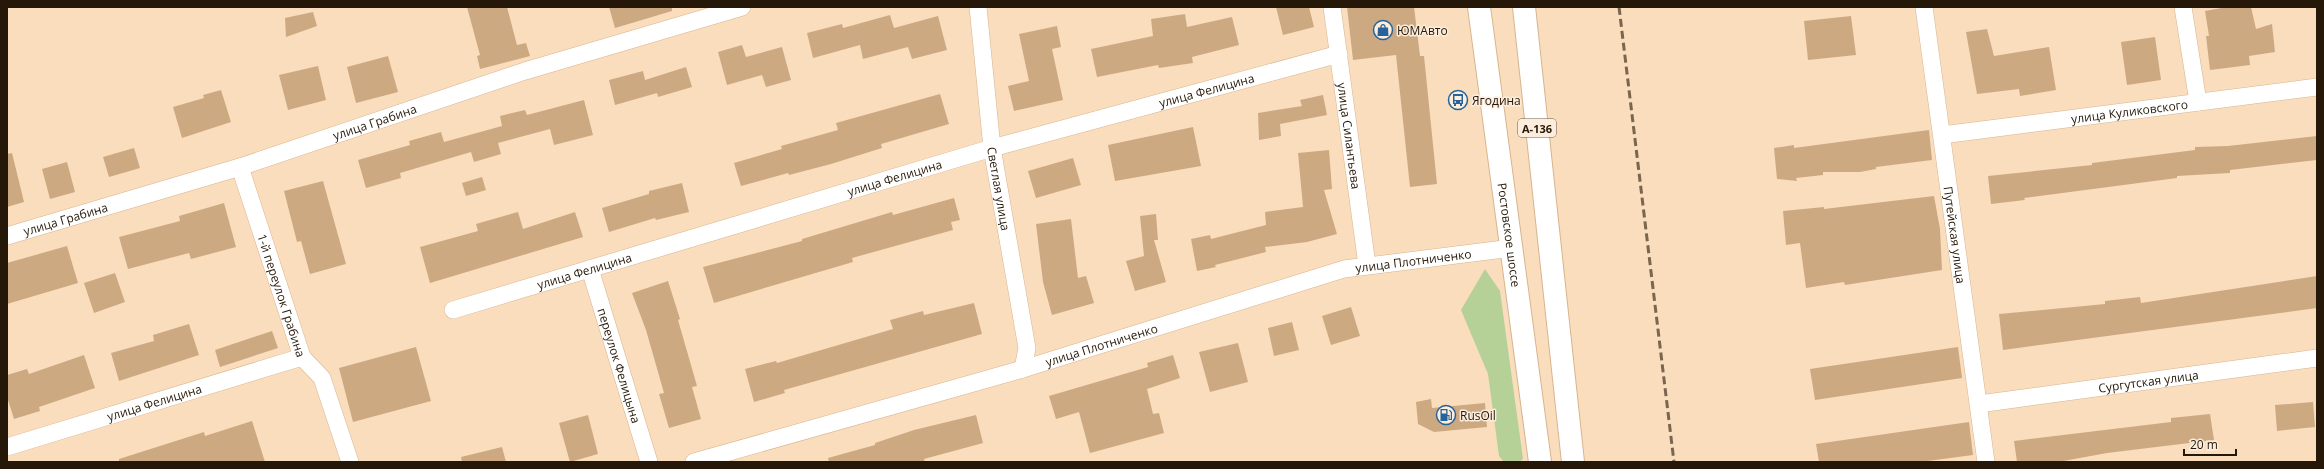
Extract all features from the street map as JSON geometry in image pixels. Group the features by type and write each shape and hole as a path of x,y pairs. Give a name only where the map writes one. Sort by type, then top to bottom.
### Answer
{"highway":[{"name":"Ростовское шоссе","path":"1479,7 1540,462"},
{"name":"А-136","path":"1524,7 1573,462"}],"street":[{"name":"улица Грабина","path":"7,236 240,167 525,71 742,7"},
{"name":"Светлая улица","path":"978,7 992,148 1027,348 1023,369"},
{"name":"улица Силантьева","path":"1332,7 1367,265"},
{"name":"Путейская улица","path":"1924,7 1986,462"},
{"path":"2183,7 2198,102"},
{"name":"улица Фелицина","path":"453,310 992,148 1339,54"},
{"name":"улица Куликовского","path":"1942,135 2317,87"},
{"name":"1-й переулок Грабина","path":"240,167 302,357 322,378 350,462"},
{"name":"улица Плотниченко","path":"694,462 1023,369 1344,269 1512,248"},
{"name":"переулок Фелицына","path":"590,269 649,462"},
{"name":"улица Фелицина","path":"7,447 302,357"},
{"name":"Сургутская улица","path":"1979,404 2317,358"}],"green space":[{"path":"1485,269 1500,291 1523,459 1519,462 1504,462 1499,456 1488,374 1461,310"}],"building":[{"path":"467,7 507,7 517,45 526,43 530,56 480,69 477,56 480,55"},
{"path":"609,7 672,7 672,11 615,28"},
{"path":"1276,7 1309,7 1314,27 1283,35"},
{"path":"1347,7 1414,7 1420,56 1424,56 1437,184 1410,187 1396,55 1353,60"},
{"path":"2227,7 2251,7 2256,29 2272,24 2275,52 2249,56 2250,65 2210,70 2206,36 2209,36 2205,11"},
{"path":"313,12 317,26 286,37 285,18"},
{"path":"1185,14 1187,27 1232,17 1239,45 1192,57 1193,63 1159,68 1158,65 1097,77 1091,49 1153,36 1151,19"},
{"path":"890,15 894,28 938,16 947,50 912,59 908,47 863,59 860,45 813,58 807,33 842,24 843,28"},
{"path":"1851,16 1856,55 1808,60 1804,21"},
{"path":"1057,26 1061,47 1052,49 1063,100 1014,111 1008,86 1029,81 1019,34"},
{"path":"1987,29 1994,56 2049,47 2056,90 2020,96 2019,89 1977,94 1966,32"},
{"path":"2155,37 2161,80 2127,85 2121,42"},
{"path":"742,45 746,57 782,47 791,80 766,87 762,75 727,85 718,52"},
{"path":"388,56 398,92 356,103 347,67"},
{"path":"318,66 326,100 288,110 279,75"},
{"path":"686,67 692,87 658,97 657,93 615,105 609,80 643,71 645,80"},
{"path":"221,90 231,122 182,138 173,107 204,98 203,95"},
{"path":"940,94 949,124 881,144 882,148 831,164 789,175 788,173 741,186 734,163 782,149 781,146 838,130 836,123"},
{"path":"1323,95 1327,115 1280,124 1281,136 1259,140 1258,113 1302,106 1300,100"},
{"path":"584,100 593,135 554,145 550,129 498,143 501,154 474,162 471,152 400,173 401,178 366,188 358,160 410,145 409,141 441,132 444,142 502,126 500,116 525,110 527,115"},
{"path":"1193,127 1201,166 1115,181 1108,145"},
{"path":"1929,130 1932,160 1876,167 1876,169 1860,172 1823,172 1823,175 1796,178 1797,181 1777,179 1774,148 1794,145 1794,148"},
{"path":"2317,136 2317,160 2230,170 2230,173 2177,176 2177,178 2024,198 2025,200 1991,204 1988,176 2092,165 2092,163 2195,150 2195,147 2228,146"},
{"path":"134,148 140,168 109,177 103,157"},
{"path":"1329,150 1332,189 1324,190 1337,234 1307,242 1265,247 1266,252 1197,271 1191,239 1210,235 1211,239 1266,225 1265,212 1303,207 1298,153"},
{"path":"12,153 24,202 7,207 7,154"},
{"path":"1073,158 1081,185 1036,198 1028,171"},
{"path":"67,162 75,192 50,199 42,169"},
{"path":"482,177 486,190 466,196 462,183"},
{"path":"323,181 346,264 310,274 301,241 297,242 284,191"},
{"path":"682,183 689,212 656,220 655,218 609,232 602,208 649,194 649,191"},
{"path":"1934,196 1940,229 1942,270 1845,285 1844,282 1806,288 1800,243 1786,245 1783,211 1824,207 1824,209"},
{"path":"954,198 960,220 951,222 953,230 852,258 853,262 714,303 703,267 802,241 802,239 892,212 893,215"},
{"path":"224,203 236,247 191,259 189,253 128,269 119,237 180,221 179,216"},
{"path":"518,212 523,229 575,212 583,237 430,283 420,247 478,231 476,224"},
{"path":"1156,214 1158,240 1154,240 1166,282 1135,291 1126,261 1144,256 1140,216"},
{"path":"1071,219 1078,278 1086,276 1094,303 1052,315 1043,282 1036,224"},
{"path":"67,246 78,283 7,304 7,263"},
{"path":"115,273 125,302 94,313 84,283"},
{"path":"2317,276 2317,308 2003,350 1999,314 2105,304 2105,301 2140,297 2141,303"},
{"path":"668,281 680,319 678,320 697,386 692,387 701,419 669,428 659,394 664,393 646,330 632,293"},
{"path":"974,303 982,334 784,390 785,393 754,402 745,369 776,361 777,363 893,329 890,320 923,311 924,315"},
{"path":"1351,307 1360,336 1331,345 1322,316"},
{"path":"1292,322 1299,350 1274,356 1268,328"},
{"path":"189,324 199,355 119,381 111,353 154,341 153,335"},
{"path":"272,331 278,348 220,367 215,350"},
{"path":"1238,343 1248,382 1210,392 1199,352"},
{"path":"416,347 431,401 353,422 339,368"},
{"path":"1958,347 1962,378 1815,400 1810,369"},
{"path":"84,355 95,388 39,407 40,411 14,419 7,397 7,375 27,369 29,374"},
{"path":"1173,355 1180,378 1147,389 1153,414 1159,413 1164,433 1090,453 1079,412 1056,419 1049,396 1148,367 1147,363"},
{"path":"1431,399 1432,408 1485,403 1487,427 1434,432 1418,424 1416,402"},
{"path":"2313,402 2315,427 2277,431 2275,405"},
{"path":"2210,414 2214,440 2107,453 2058,462 2017,462 2014,441 2171,422 2171,418"},
{"path":"588,415 598,454 570,462 559,423"},
{"path":"976,415 983,443 924,459 925,462 829,462 828,458 875,445 875,443 914,430"},
{"path":"252,421 265,462 119,462 119,459 204,432 205,436"},
{"path":"1969,422 1973,455 1920,462 1819,462 1816,444"},
{"path":"502,447 506,462 462,462 461,457"}],"railway":[{"path":"1619,7 1674,462"}],"place":[{"name":"ЮМАвто","path":"1383,30"},
{"name":"Ягодина","path":"1458,100"},
{"name":"RusOil","path":"1446,415"}]}
